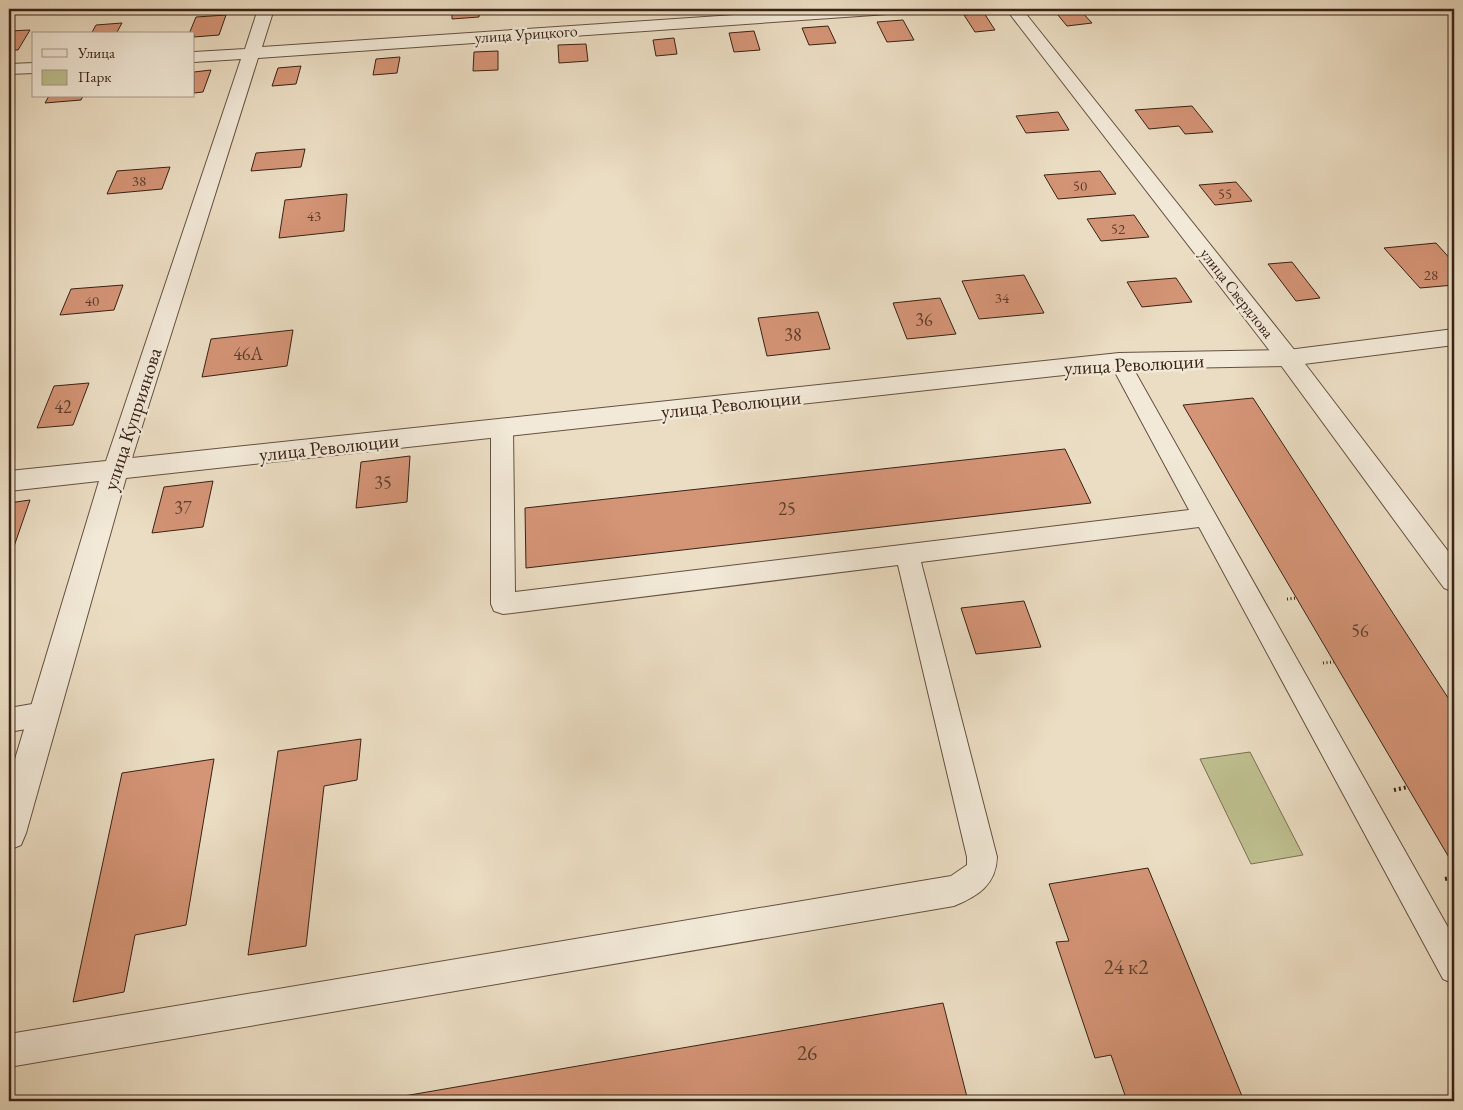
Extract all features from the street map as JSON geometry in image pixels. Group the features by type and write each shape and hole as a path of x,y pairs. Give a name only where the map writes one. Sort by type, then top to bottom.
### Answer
{"street":[{"name":"улица Куприянова","path":"9,833 115,471 266,9"},
{"name":"улица Урицкого","path":"195,57 888,9"},
{"name":"улица Свердлова","path":"1014,9 1288,358 1454,580"},
{"path":"9,69 32,68"},
{"name":"улица Революции","path":"9,482 1118,361 1288,358 1454,337"}],"lane":[{"path":"1118,361 1454,968"},
{"path":"502,429 503,604 1205,517"},
{"path":"9,1051 954,891 974,880 982,868 982,857 907,554"},
{"path":"9,720 44,714"}],"green space":[{"path":"1250,752 1303,855 1251,864 1200,759"}],"building":[{"path":"452,9 480,9 479,17 452,19"},
{"path":"536,9 564,9 564,10 536,12"},
{"path":"1053,9 1079,9 1092,23 1067,26"},
{"path":"984,13 995,30 975,32 964,15"},
{"path":"226,15 219,35 195,37 195,32 190,32 196,17"},
{"path":"903,20 914,40 887,42 877,22"},
{"path":"122,23 117,32 92,32 96,25"},
{"path":"828,26 836,43 809,45 802,28"},
{"path":"30,30 18,50 9,50 9,31"},
{"path":"754,31 760,50 734,52 729,33"},
{"path":"674,38 677,54 656,56 653,40"},
{"path":"586,44 588,61 559,63 558,45"},
{"path":"498,51 498,70 473,71 474,52"},
{"path":"400,57 397,73 373,75 376,59"},
{"path":"301,66 296,84 272,86 278,68"},
{"path":"211,70 203,92 195,93 195,72"},
{"path":"48,98 82,98 81,100 45,103"},
{"path":"1192,106 1213,132 1185,134 1179,126 1149,129 1135,110"},
{"path":"1058,112 1069,130 1026,133 1016,116"},
{"path":"305,149 301,167 251,171 256,153"},
{"path":"170,167 162,189 107,194 117,171"},
{"path":"1100,171 1116,194 1058,199 1044,175"},
{"path":"1236,182 1252,201 1215,205 1199,185"},
{"path":"347,194 344,231 279,238 285,200"},
{"path":"1134,215 1149,237 1101,241 1087,219"},
{"path":"1436,243 1454,263 1454,285 1420,288 1384,248"},
{"path":"1292,262 1320,298 1296,301 1268,264"},
{"path":"1024,275 1044,313 979,319 962,281"},
{"path":"1176,278 1192,302 1142,307 1127,282"},
{"path":"123,285 114,310 60,315 71,289"},
{"path":"940,298 956,334 907,339 893,303"},
{"path":"818,312 830,349 767,356 758,318"},
{"path":"293,330 287,366 202,377 211,339"},
{"path":"89,383 73,425 37,428 54,386"},
{"path":"1253,398 1454,707 1454,866 1183,405"},
{"path":"1065,449 1091,503 526,568 525,508"},
{"path":"410,456 407,502 356,508 361,462"},
{"path":"213,481 203,527 152,533 164,487"},
{"path":"30,500 10,558 9,558 9,503"},
{"path":"1024,601 1041,647 976,654 961,608"},
{"path":"361,739 357,780 324,786 306,946 248,955 278,751"},
{"path":"214,759 186,925 135,935 124,992 73,1002 122,773"},
{"path":"1148,868 1244,1101 1127,1101 1111,1055 1095,1058 1056,942 1069,941 1049,884"},
{"path":"943,1003 968,1101 375,1101"}]}
